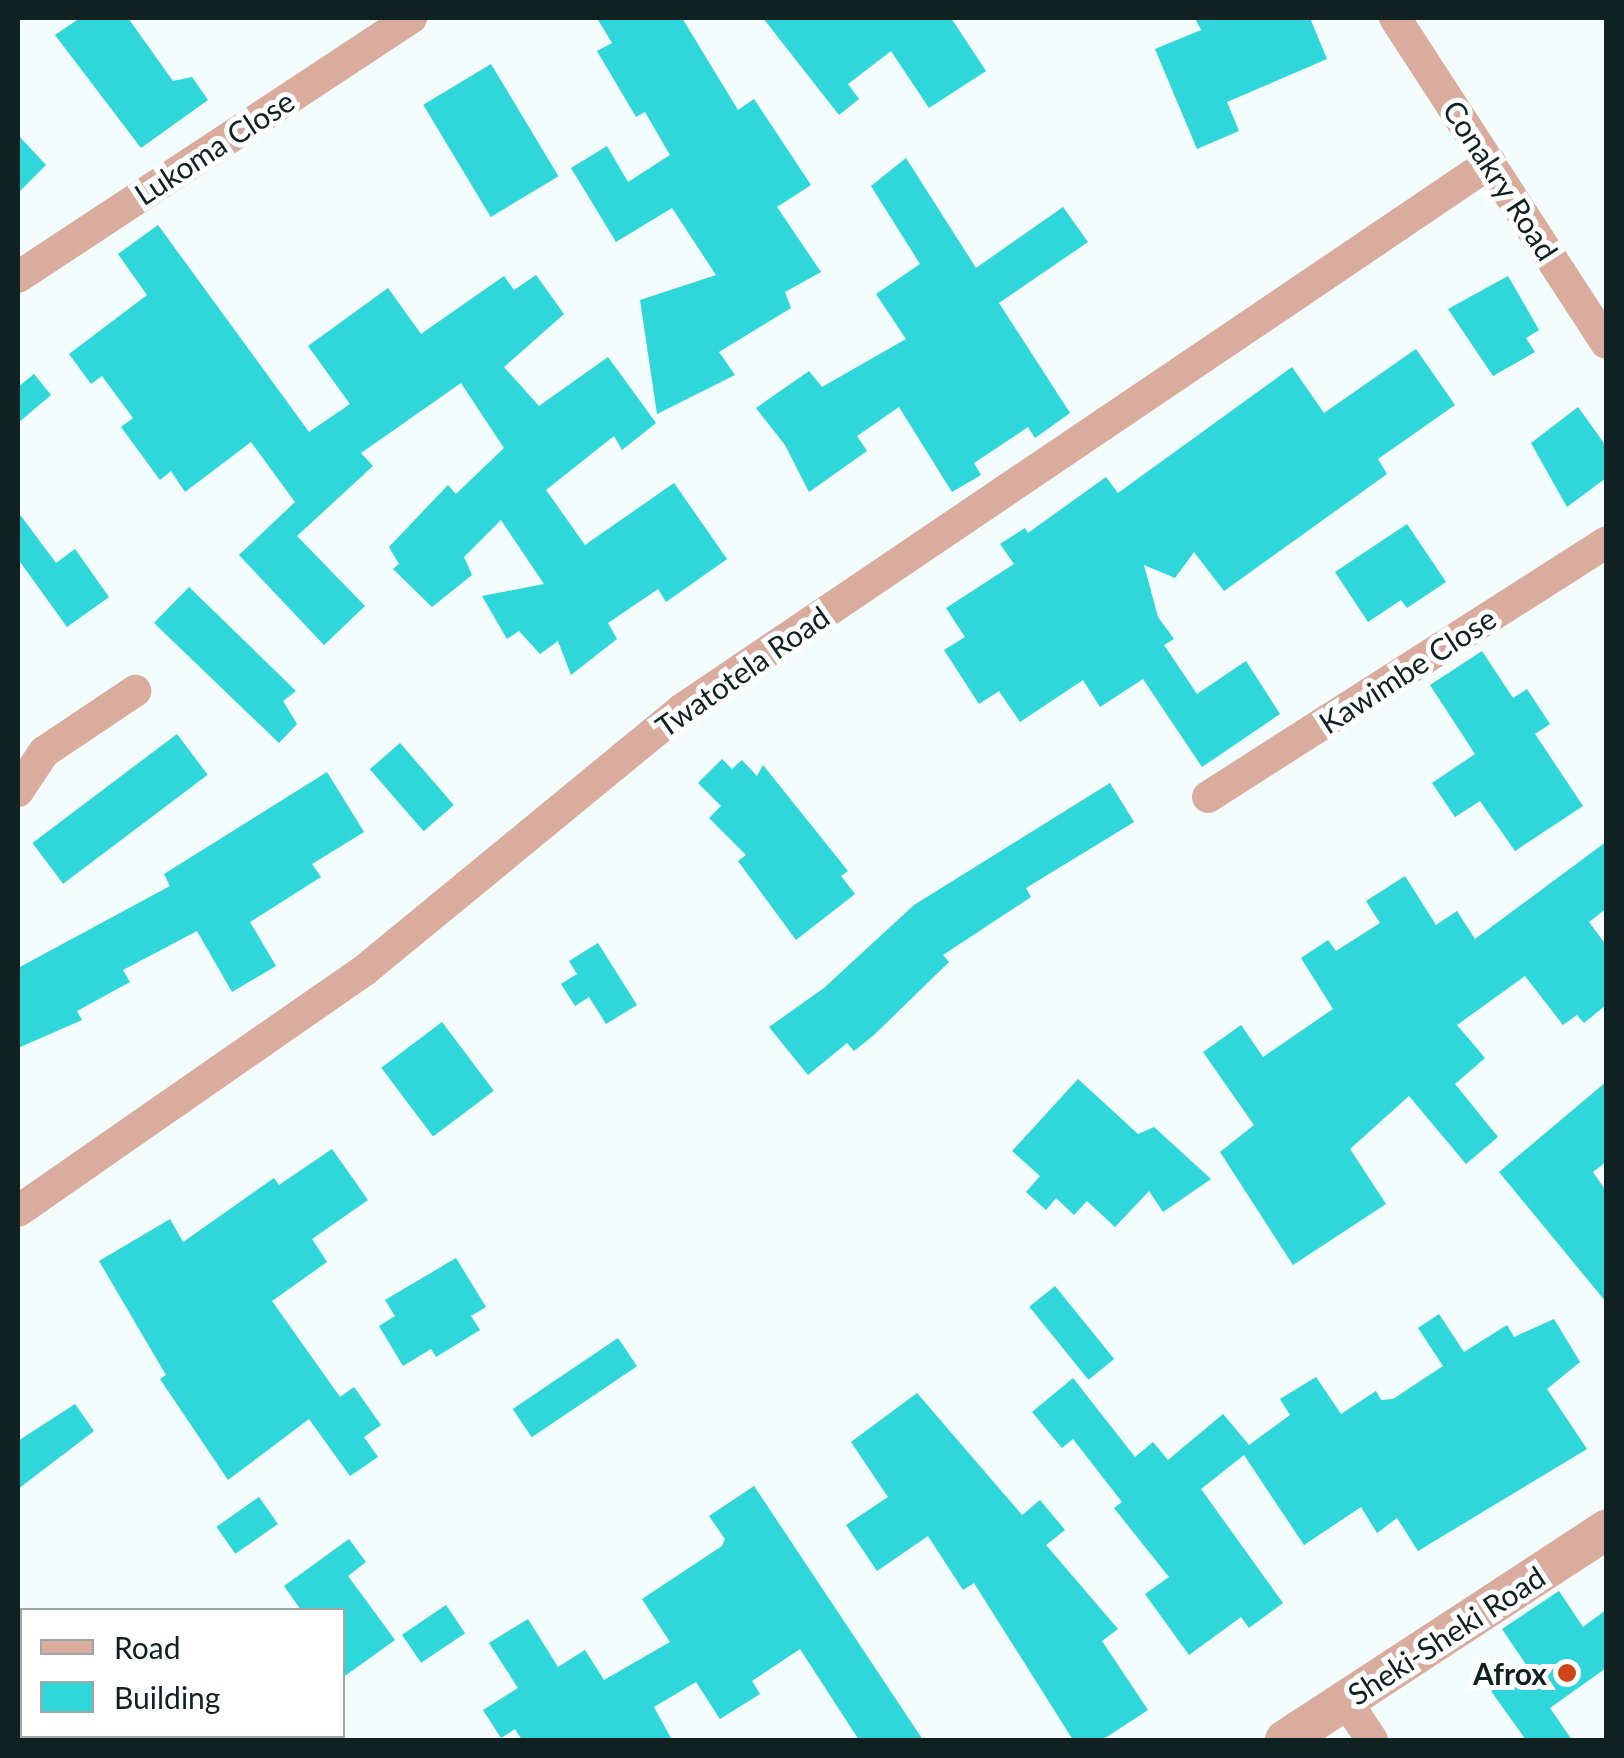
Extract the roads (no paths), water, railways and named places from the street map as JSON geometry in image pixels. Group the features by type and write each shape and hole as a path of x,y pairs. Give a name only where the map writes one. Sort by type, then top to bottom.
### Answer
{"street":[{"name":"Lukoma Close","path":"18,276 411,18"},
{"name":"Conakry Road","path":"1396,18 1606,344"},
{"name":"Twatotela Road","path":"18,1210 366,970 681,710 1490,164"},
{"name":"Kawimbe Close","path":"1208,797 1606,542"},
{"path":"18,791 44,752 135,691"},
{"name":"Sheki-Sheki Road","path":"1285,1740 1606,1530"},
{"path":"1346,1701 1372,1740"}],"place":[{"name":"Afrox","path":"1567,1673"}]}
